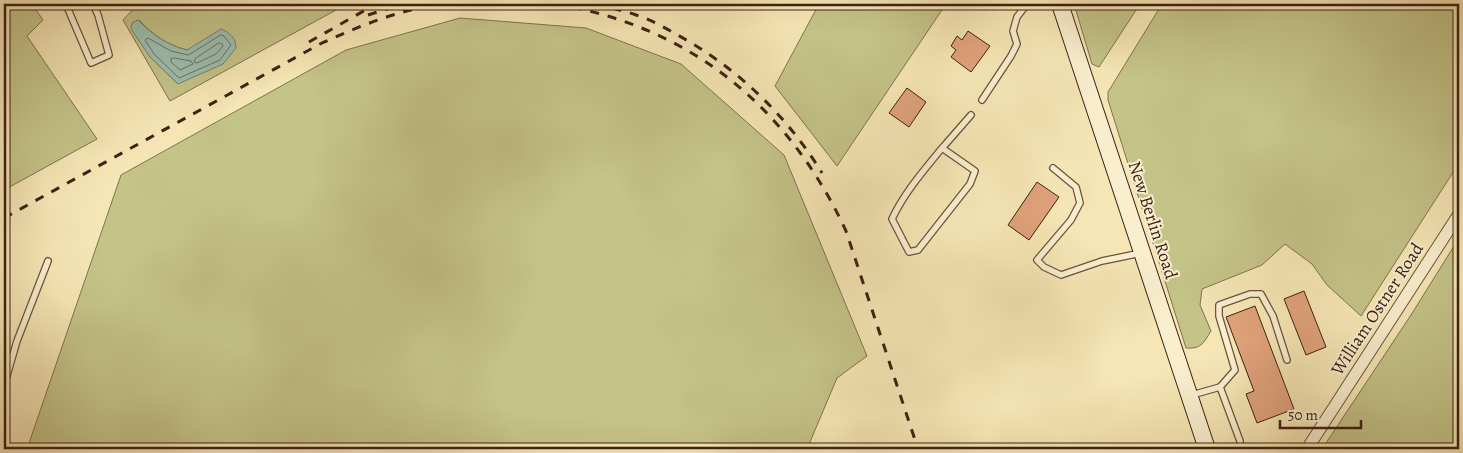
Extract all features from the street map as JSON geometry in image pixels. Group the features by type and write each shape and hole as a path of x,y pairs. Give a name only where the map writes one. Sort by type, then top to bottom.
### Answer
{"street":[{"name":"New Berlin Road","path":"1060,4 1207,449"},
{"name":"William Ostner Road","path":"1307,449 1459,214"}],"lane":[{"path":"76,4 68,9 91,63 109,55 93,4"},
{"path":"982,100 1017,44 1013,31 1017,17 1026,4"},
{"path":"942,148 975,171 970,184 918,250 909,252 892,218 896,208 921,174 942,148 971,115"},
{"path":"1053,168 1076,187 1080,203 1072,220 1037,260 1044,267 1061,275 1102,261 1143,252"},
{"path":"4,386 17,341 48,261"},
{"path":"1190,396 1220,387 1235,370 1219,316 1219,305 1250,294 1261,294 1273,316 1286,360"},
{"path":"1220,387 1240,441"}],"shaded area":[{"path":"4,4 32,4 43,20 27,36 97,139 4,190"},
{"path":"138,4 347,4 170,101 123,20","holes":["139,20 155,35 167,42 187,50 178,84 150,57"]},
{"path":"819,4 946,4 837,166 775,86"},
{"path":"1074,4 1140,4 1099,67 1092,64"},
{"path":"1162,4 1459,4 1459,163 1361,316 1327,285 1312,264 1285,244 1262,265 1202,289 1200,305 1211,331 1201,345 1195,348 1186,348 1108,100 1108,92"},
{"path":"460,18 586,28 681,64 784,155 867,356 837,378 807,449 27,449 121,175 346,50"},
{"path":"1459,238 1459,449 1322,449 1411,315"}],"water":[{"path":"138,20 161,39 187,50 221,29 232,36 236,48 223,64 178,84 150,57 131,29 132,23"}],"building":[{"path":"968,31 990,46 971,72 951,57 956,50 951,46 957,36 962,40"},
{"path":"907,88 926,102 909,127 889,113"},
{"path":"1037,182 1059,197 1029,240 1008,225"},
{"path":"1304,291 1326,347 1306,355 1284,299"},
{"path":"1255,306 1294,409 1257,423 1246,394 1254,391 1226,317"}],"railway":[{"path":"309,42 376,4"},
{"path":"368,15 403,4"},
{"path":"4,218 320,44 379,20 410,10 441,4"},
{"path":"555,4 604,15 650,31 692,53 730,80 765,111 796,147 823,187 846,231 918,449"},
{"path":"595,4 631,13 651,21 718,60 775,111 808,151 822,173"}]}
